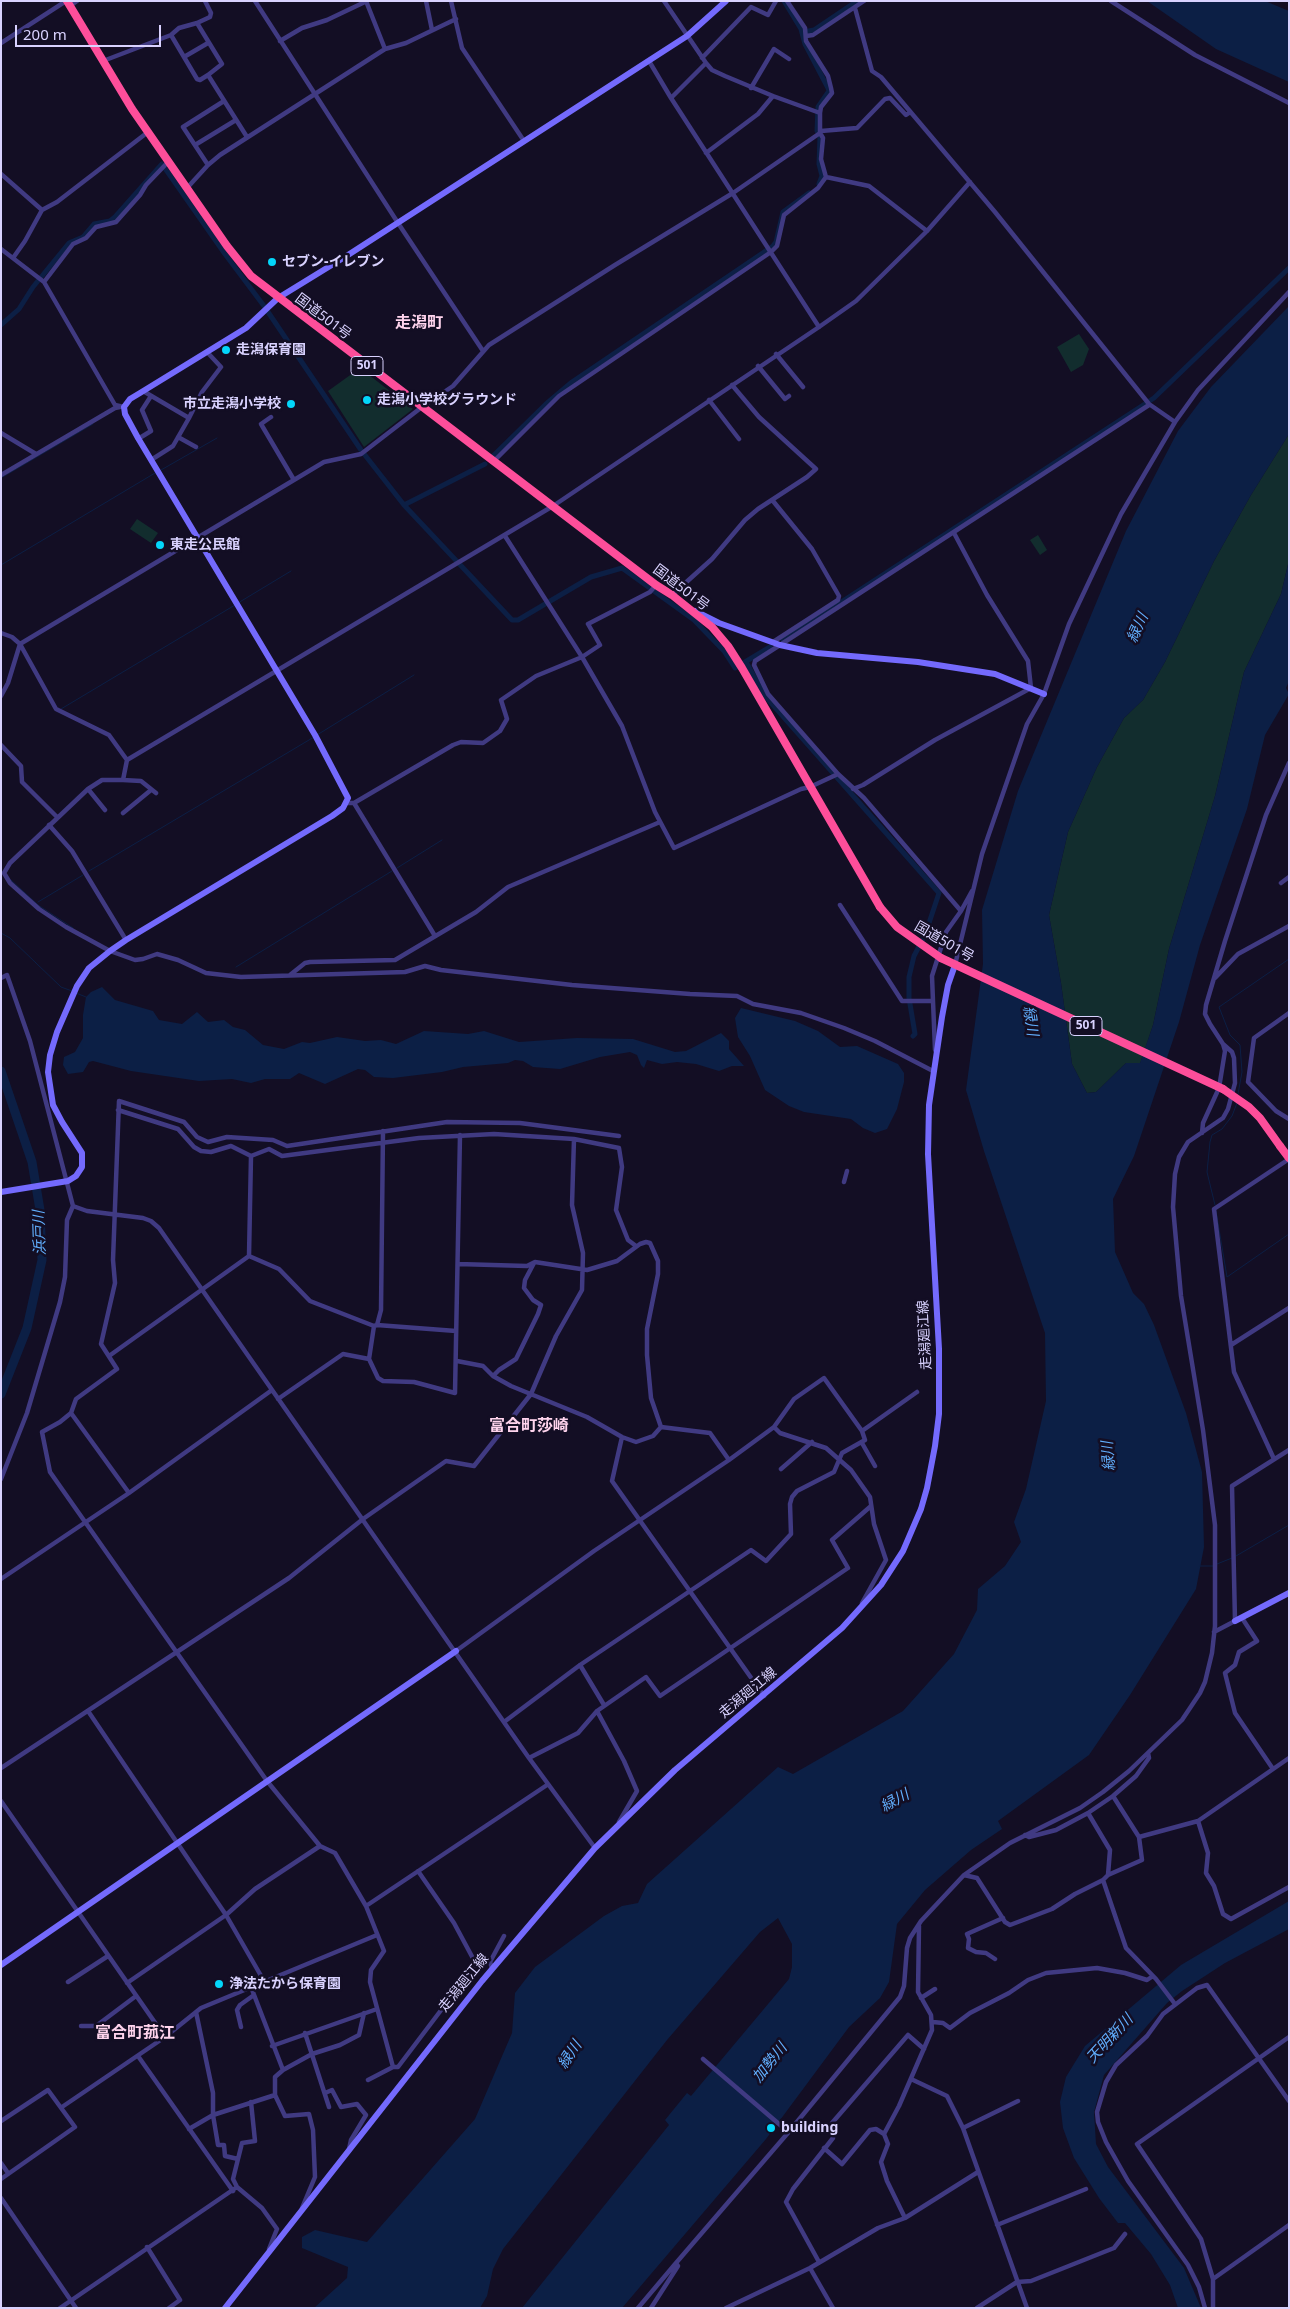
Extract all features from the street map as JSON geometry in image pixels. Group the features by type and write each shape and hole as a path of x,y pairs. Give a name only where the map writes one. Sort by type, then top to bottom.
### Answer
{"highway":[{"name":"国道501号","path":"70,2 103,62 148,132 165,165 186,188 251,276 553,506 653,588 672,595 712,627 741,666 880,907 897,927 941,958 957,966 1218,1087 1248,1107 1260,1118 1289,1158"}],"street":[{"path":"103,62 171,35 179,28 210,17 211,13 205,1"},
{"path":"254,1 483,351"},
{"path":"280,41 302,28 327,20 366,1 385,49"},
{"path":"426,1 432,30"},
{"path":"451,1 462,48 524,141"},
{"path":"664,1 712,70 751,88 818,113"},
{"path":"435,936 351,803 347,792 316,737 138,439 125,414 124,407 130,399 246,328 278,298 398,223 687,36 726,1"},
{"path":"702,58 751,7 768,14 776,1"},
{"path":"787,1 806,33 806,41 828,76 832,89 832,94 818,113 820,132 823,138 821,159 826,177"},
{"path":"806,33 813,35 864,1"},
{"path":"1111,1 1195,55 1226,72 1267,90 1289,103"},
{"path":"1,43 70,2"},
{"path":"855,8 871,69 881,77 909,113 970,182 1148,403 1175,422"},
{"path":"186,188 208,165 385,49 401,45 456,19"},
{"path":"171,35 197,79 200,80 222,64 197,23"},
{"path":"184,57 208,43"},
{"path":"751,88 774,49 786,60"},
{"path":"649,61 818,327"},
{"path":"672,98 706,63"},
{"path":"208,75 247,138"},
{"path":"706,153 758,114 773,96"},
{"path":"1,696 8,683 20,644 324,462 363,452 422,406 441,396 463,378 483,351 614,265 733,193 820,132 857,128 886,99 890,98 906,115 909,113"},
{"path":"208,165 183,127 224,101"},
{"path":"195,145 236,120"},
{"path":"13,258 42,210 57,202 148,132"},
{"path":"41,280 73,244 86,238 96,227 116,222 165,165"},
{"path":"1,174 42,210"},
{"path":"826,177 869,186 927,232"},
{"path":"494,461 558,396 777,246 784,215 818,188 826,177"},
{"path":"127,760 553,506 856,301 927,232 970,182"},
{"path":"1,249 41,280 115,405 124,407"},
{"path":"935,1056 932,976 946,932 961,911 973,887 1027,724 1044,694 1062,640 1092,575 1121,514 1175,422 1198,390 1289,292"},
{"path":"151,460 173,446 202,392 221,367 207,352"},
{"path":"776,354 803,387"},
{"path":"758,366 785,398 789,396"},
{"path":"672,595 712,558 740,525 758,509 816,469 759,417 732,385"},
{"path":"143,391 189,418"},
{"path":"138,439 151,431 142,410 151,396"},
{"path":"709,400 739,440"},
{"path":"961,911 864,798 835,775 765,690 754,666 755,662 954,533 1148,403"},
{"path":"1,475 114,408 124,407"},
{"path":"271,417 261,424 294,480"},
{"path":"1,433 36,454"},
{"path":"178,436 196,447"},
{"path":"772,501 812,549 838,596 838,600 773,642"},
{"path":"954,533 987,595 1028,661 1031,688"},
{"path":"505,536 582,657 622,726 660,822 674,848 835,775"},
{"path":"1,1192 68,1181 80,1172 83,1158 55,1110 48,1072 53,1045 77,986 89,968 126,940 351,803 453,745 461,742 483,743 500,732 505,726 507,719 501,700 536,676 582,657 600,645 588,624 653,588"},
{"path":"688,607 719,624 780,645 817,653 918,662 995,674 1044,694"},
{"path":"1,632 12,637 20,644 56,709 109,735 127,760 123,780"},
{"path":"853,789 885,772 934,740 1031,688"},
{"path":"1,745 21,766 22,782 57,816"},
{"path":"1202,1133 1203,1123 1218,1087 1225,1051 1223,1044 1205,1014 1213,980 1266,815 1289,763"},
{"path":"156,793 140,781 102,780 88,789 57,816 10,863 3,875 39,909 66,928 110,951 135,960 143,960 157,954 167,956 194,969 220,976 241,977 405,972 425,966 441,970 572,985 737,996 754,1004 801,1013 844,1028 875,1040 932,1071"},
{"path":"88,789 105,810"},
{"path":"123,813 150,790"},
{"path":"290,975 305,963 310,962 390,962 476,912 508,888 660,822"},
{"path":"49,825 72,851 126,940"},
{"path":"1281,883 1289,877"},
{"path":"957,966 972,902 973,887"},
{"path":"840,905 902,1001 933,1001"},
{"path":"1213,980 1238,954 1289,926"},
{"name":"走潟廻江線","path":"225,2308 492,1968 596,1848 675,1770 823,1646 857,1613 881,1585 909,1539 925,1495 935,1446 940,1377 928,1154 932,1071 948,985 957,966"},
{"path":"1,978 7,975 43,1086 64,1177 68,1181 72,1208 67,1220 65,1278 60,1302 39,1375 11,1458 1,1479"},
{"path":"1289,1013 1254,1038 1248,1082 1276,1111 1289,1119"},
{"path":"638,2308 900,1997 906,1974 907,1948 910,1938 921,1921 964,1875 1025,1835 1080,1808 1103,1792 1182,1720 1200,1693 1209,1672 1214,1632 1216,1560 1212,1494 1181,1296 1173,1208 1175,1174 1179,1157 1188,1142 1223,1118 1228,1109 1235,1083 1232,1052 1223,1044"},
{"path":"393,2067 370,1982 371,1970 384,1951 366,1906 335,1853 320,1846 267,1781 50,1472 42,1432 71,1413 76,1399 117,1369 101,1344 115,1283 112,1260 118,1101 184,1122 197,1137 208,1142 227,1137 273,1140 287,1146 447,1122 489,1122 552,1126 619,1136"},
{"path":"118,1110 178,1129 201,1152 211,1152 230,1146 251,1156 269,1149 282,1156 460,1135 532,1135 574,1139 619,1148 622,1168 616,1210 628,1240 636,1246"},
{"path":"383,1131 381,1310 375,1326 369,1359 375,1374 383,1381 414,1382 455,1393 460,1135"},
{"path":"1,1768 289,1578 363,1519 446,1461 474,1466 531,1394 556,1336 582,1290 581,1270 583,1253 572,1205 574,1139"},
{"path":"249,1256 251,1156"},
{"path":"1274,1459 1234,1372 1214,1209 1289,1158"},
{"path":"844,1182 847,1171"},
{"path":"72,1208 115,1216 143,1218 151,1221 159,1228 456,1651 528,1758 596,1848"},
{"path":"458,1264 527,1266 535,1262 581,1270 602,1267 617,1261 636,1246 646,1242 650,1243 658,1261 658,1274 647,1329 646,1355 651,1398 661,1427"},
{"path":"249,1256 278,1269 310,1301 375,1326 456,1331"},
{"path":"109,1356 249,1256"},
{"path":"493,1376 516,1360 538,1314 541,1305 533,1300 524,1288 528,1271 535,1262"},
{"path":"1232,1345 1289,1308"},
{"path":"278,1399 343,1354 369,1359"},
{"path":"457,1361 483,1366 493,1376 587,1417 622,1437 636,1442 652,1436 661,1427"},
{"path":"1,1965 456,1651 639,1520 729,1460 774,1427 794,1398 824,1378 862,1431 865,1440 862,1444 842,1453 834,1472 797,1491 792,1497 790,1504 791,1534 766,1561 751,1550 580,1665 504,1722"},
{"path":"1,1579 85,1523 272,1390"},
{"path":"862,1431 917,1392"},
{"path":"71,1413 128,1493"},
{"path":"661,1427 710,1433 729,1460"},
{"path":"774,1427 780,1433 826,1448 865,1488 870,1497 874,1524 886,1560 857,1613"},
{"path":"622,1437 612,1481 764,1696"},
{"path":"781,1469 812,1442"},
{"path":"862,1444 875,1466"},
{"path":"1234,1621 1232,1486 1289,1450"},
{"path":"528,1758 578,1733 604,1705 646,1677 660,1696 848,1568 832,1540 871,1506"},
{"path":"1214,1632 1289,1593"},
{"path":"1242,1618 1257,1641 1239,1652 1235,1665 1225,1674 1235,1713 1273,1769"},
{"path":"580,1665 604,1705"},
{"path":"88,1711 226,1916 264,1981"},
{"path":"597,1711 624,1761 637,1791 617,1826"},
{"path":"1025,1835 1029,1837 1056,1830 1088,1813 1113,1796 1136,1776 1149,1758 1148,1753"},
{"path":"1139,1837 1198,1821 1289,1758"},
{"path":"366,1906 548,1784"},
{"path":"964,1875 977,1878 1003,1918 1010,1925 1052,1909 1104,1880 1108,1875 1142,1860 1139,1837 1113,1796"},
{"path":"1,1801 165,2037"},
{"path":"1088,1813 1110,1850 1108,1875"},
{"path":"1198,1821 1208,1853 1206,1873 1214,1886 1223,1914 1231,1919 1289,1887"},
{"path":"127,1983 226,1916 255,1889 320,1846"},
{"path":"368,2080 393,2067 398,2067 476,1964 454,1923 418,1872"},
{"path":"1104,1880 1126,1948 1155,1978 1175,2004"},
{"path":"995,1959 986,1953 976,1952 968,1948 969,1939 967,1934 1003,1918"},
{"path":"884,2134 932,2030 931,2014 923,1997 918,1992 919,1926"},
{"path":"62,2107 165,2037 196,2012 264,1981 377,1934"},
{"path":"492,1968 490,1962 504,1936"},
{"path":"68,1982 108,1956"},
{"path":"933,2022 943,2023 950,2028 970,2013 1010,1993 1028,1980 1046,1973 1097,1968 1126,1973 1147,1980 1155,1978"},
{"path":"1205,2308 1199,2287 1188,2265 1128,2181 1106,2142 1098,2122 1099,2101 1106,2082 1116,2065 1147,2036 1163,2014 1197,1988 1207,1985 1289,2101"},
{"path":"251,1987 272,2046 283,2070"},
{"path":"923,1997 935,1989"},
{"path":"242,2027 236,2010 240,2004 254,1995"},
{"path":"82,2026 96,2026 136,1996"},
{"path":"272,2046 305,2033 377,2010"},
{"path":"196,2012 213,2093 213,2115 218,2145 224,2145 225,2156 238,2159"},
{"path":"299,2214 315,2177 313,2130 308,2114 285,2116 275,2095 275,2077 283,2070 311,2055 340,2045 359,2035 364,2013"},
{"path":"305,2033 329,2107"},
{"path":"819,2262 786,2202 833,2138 832,2123 908,2035 924,2049"},
{"path":"1215,2308 1213,2302 1213,2279 1201,2239 1137,2144 1289,2037"},
{"path":"138,2056 233,2191"},
{"path":"703,2059 786,2132"},
{"path":"911,2079 947,2096 963,2128 1027,2308"},
{"path":"1,2122 48,2090 62,2107 74,2127 1,2178"},
{"path":"325,2093 332,2090 342,2107 357,2104 366,2116 351,2140 348,2150"},
{"path":"189,2129 213,2115 275,2095"},
{"path":"963,2128 1018,2101"},
{"path":"250,2102 255,2141 242,2143 233,2180 237,2187 262,2208 277,2230 265,2257"},
{"path":"824,2148 842,2164 870,2130 876,2129 884,2134 888,2144 881,2162 887,2181 905,2218"},
{"path":"1,2163 8,2174"},
{"path":"726,2308 810,2268 878,2228 905,2218 978,2172"},
{"path":"60,2308 237,2187"},
{"path":"997,2225 1086,2189"},
{"path":"1,2198 76,2308"},
{"path":"1213,2279 1289,2225"},
{"path":"977,2308 1017,2282 1031,2281 1114,2248 1126,2234"},
{"path":"147,2247 180,2300 169,2308"},
{"path":"651,2308 678,2266 676,2263"},
{"path":"810,2268 833,2308"}],"green space":[{"path":"1079,334 1089,349 1083,365 1071,372 1057,347"},
{"name":"走潟小学校グラウンド","path":"360,368 413,409 364,447 328,391"},
{"path":"1289,434 1289,560 1281,594 1244,672 1215,796 1169,949 1153,1025 1140,1064 1126,1063 1096,1092 1087,1093 1072,1064 1049,915 1068,832 1097,767 1124,718 1143,700 1165,662 1214,561 1251,495"},
{"path":"137,519 158,533 151,543 130,529"},
{"path":"1038,535 1047,550 1040,555 1030,540"}],"water":[{"path":"1147,1 1265,1 1289,11 1289,82 1216,49"},
{"path":"1289,306 1289,434 1251,495 1214,561 1165,662 1143,700 1124,718 1097,767 1068,832 1049,915 1072,1064 1087,1093 1096,1092 1126,1063 1140,1063 1153,1025 1169,949 1215,796 1244,672 1281,594 1289,560 1289,681 1286,688 1289,694 1265,735 1247,809 1200,945 1179,1022 1134,1156 1113,1199 1115,1252 1133,1293 1144,1304 1154,1325 1186,1413 1202,1472 1204,1547 1196,1589 1130,1695 1089,1755 998,1821 1002,1829 971,1850 925,1890 897,1924 889,1982 880,1998 849,2027 766,2139 622,2308 522,2308 669,2125 665,2120 687,2093 691,2096 789,1979 792,1967 792,1944 778,1918 760,1932 667,2040 503,2249 493,2269 487,2296 480,2308 314,2308 347,2278 348,2267 302,2248 302,2237 315,2230 367,2242 475,2119 512,2033 515,1993 535,1967 604,1916 622,1906 638,1903 647,1884 778,1767 793,1774 903,1711 954,1654 977,1610 978,1589 1005,1566 1021,1542 1014,1522 1026,1489 1046,1401 1045,1333 984,1151 966,1090 983,964 982,910 1018,791 1126,531 1178,431 1211,387"},
{"path":"102,987 115,1000 153,1011 159,1020 182,1024 197,1012 208,1022 224,1020 233,1027 245,1030 263,1045 284,1049 302,1042 310,1043 337,1037 365,1041 381,1040 396,1044 424,1031 468,1034 484,1031 519,1042 577,1038 633,1039 675,1052 686,1051 721,1033 729,1041 729,1049 744,1066 732,1066 719,1071 696,1064 677,1062 662,1064 647,1060 644,1068 637,1055 630,1052 600,1057 560,1069 533,1067 523,1061 515,1060 508,1063 463,1067 442,1072 393,1078 374,1077 365,1070 358,1069 325,1084 299,1073 290,1079 265,1079 251,1083 232,1079 199,1081 131,1071 93,1061 89,1062 83,1072 68,1074 63,1065 64,1057 75,1052 83,1038 83,1015 86,997 91,992"},
{"path":"741,1008 795,1021 818,1031 840,1047 857,1046 898,1064 904,1073 904,1082 897,1109 887,1129 875,1133 863,1128 851,1119 804,1112 789,1106 765,1090 750,1056 738,1037 735,1018"},
{"name":"天明新川","path":"1289,1901 1289,1929 1225,1963 1182,1991 1167,2003 1104,2075 1094,2112 1096,2144 1108,2167 1184,2268 1201,2308 1178,2308 1170,2285 1151,2254 1125,2223 1118,2223 1099,2198 1074,2158 1063,2128 1060,2102 1066,2077 1085,2046 1181,1965"}],"waterway":[{"path":"784,1 801,29 805,44 829,91 818,107 817,131"},
{"path":"803,32 814,30 857,1"},
{"path":"819,184 822,176 819,164 820,137"},
{"path":"1,325 19,309 33,287 69,243 83,237 94,224 110,221 115,217 162,164 264,306 361,450 404,505 512,620 518,620 591,577 622,568 694,620 724,651 735,668 770,647"},
{"path":"493,456 546,404 572,382 773,246 776,242 783,212 809,193"},
{"path":"783,640 1154,398 1289,268"},
{"path":"1,478 93,424"},
{"path":"161,470 217,438"},
{"path":"404,505 485,464"},
{"path":"1,565 155,473"},
{"path":"238,603 291,571"},
{"path":"61,709 235,605"},
{"path":"746,662 765,696 939,893 925,935 914,956 909,977 909,998 915,1034 913,1036"},
{"path":"317,735 414,675"},
{"path":"89,871 314,737"},
{"path":"397,868 442,840"},
{"path":"236,967 392,871"},
{"path":"38,902 83,875"},
{"path":"11,880 38,905 73,928"},
{"path":"1,933 10,938 61,987 72,991"},
{"path":"1238,1094 1242,1072 1240,1045 1230,1035 1219,1007 1289,959"},
{"path":"76,993 86,997"},
{"name":"浜戸川","path":"1,1071 32,1162 40,1210 42,1260 27,1328 1,1394"},
{"path":"1215,1205 1207,1172 1210,1142 1212,1135 1222,1129 1232,1116 1237,1103"},
{"path":"1216,1211 1227,1277 1289,1234"},
{"path":"1236,1556 1289,1525"},
{"path":"1217,1564 1232,1558"},
{"path":"1200,1566 1214,1566"}],"place":[{"name":"セブン-イレブン","path":"272,262"},
{"name":"走潟保育園","path":"226,350"},
{"name":"走潟小学校グラウンド","path":"367,400"},
{"name":"市立走潟小学校","path":"291,404"},
{"name":"東走公民館","path":"160,545"},
{"name":"浄法たから保育園","path":"219,1984"},
{"name":"building","path":"771,2128"}],"district":[{"name":"走潟町","path":"419,323"},
{"name":"富合町莎崎","path":"529,1426"},
{"name":"富合町菰江","path":"135,2033"}],"water label":[{"name":"緑川","path":"1138,628"},
{"name":"緑川","path":"1030,1021"},
{"name":"緑川","path":"1109,1456"},
{"name":"緑川","path":"895,1801"},
{"name":"緑川","path":"570,2055"},
{"name":"加勢川","path":"770,2063"}]}
